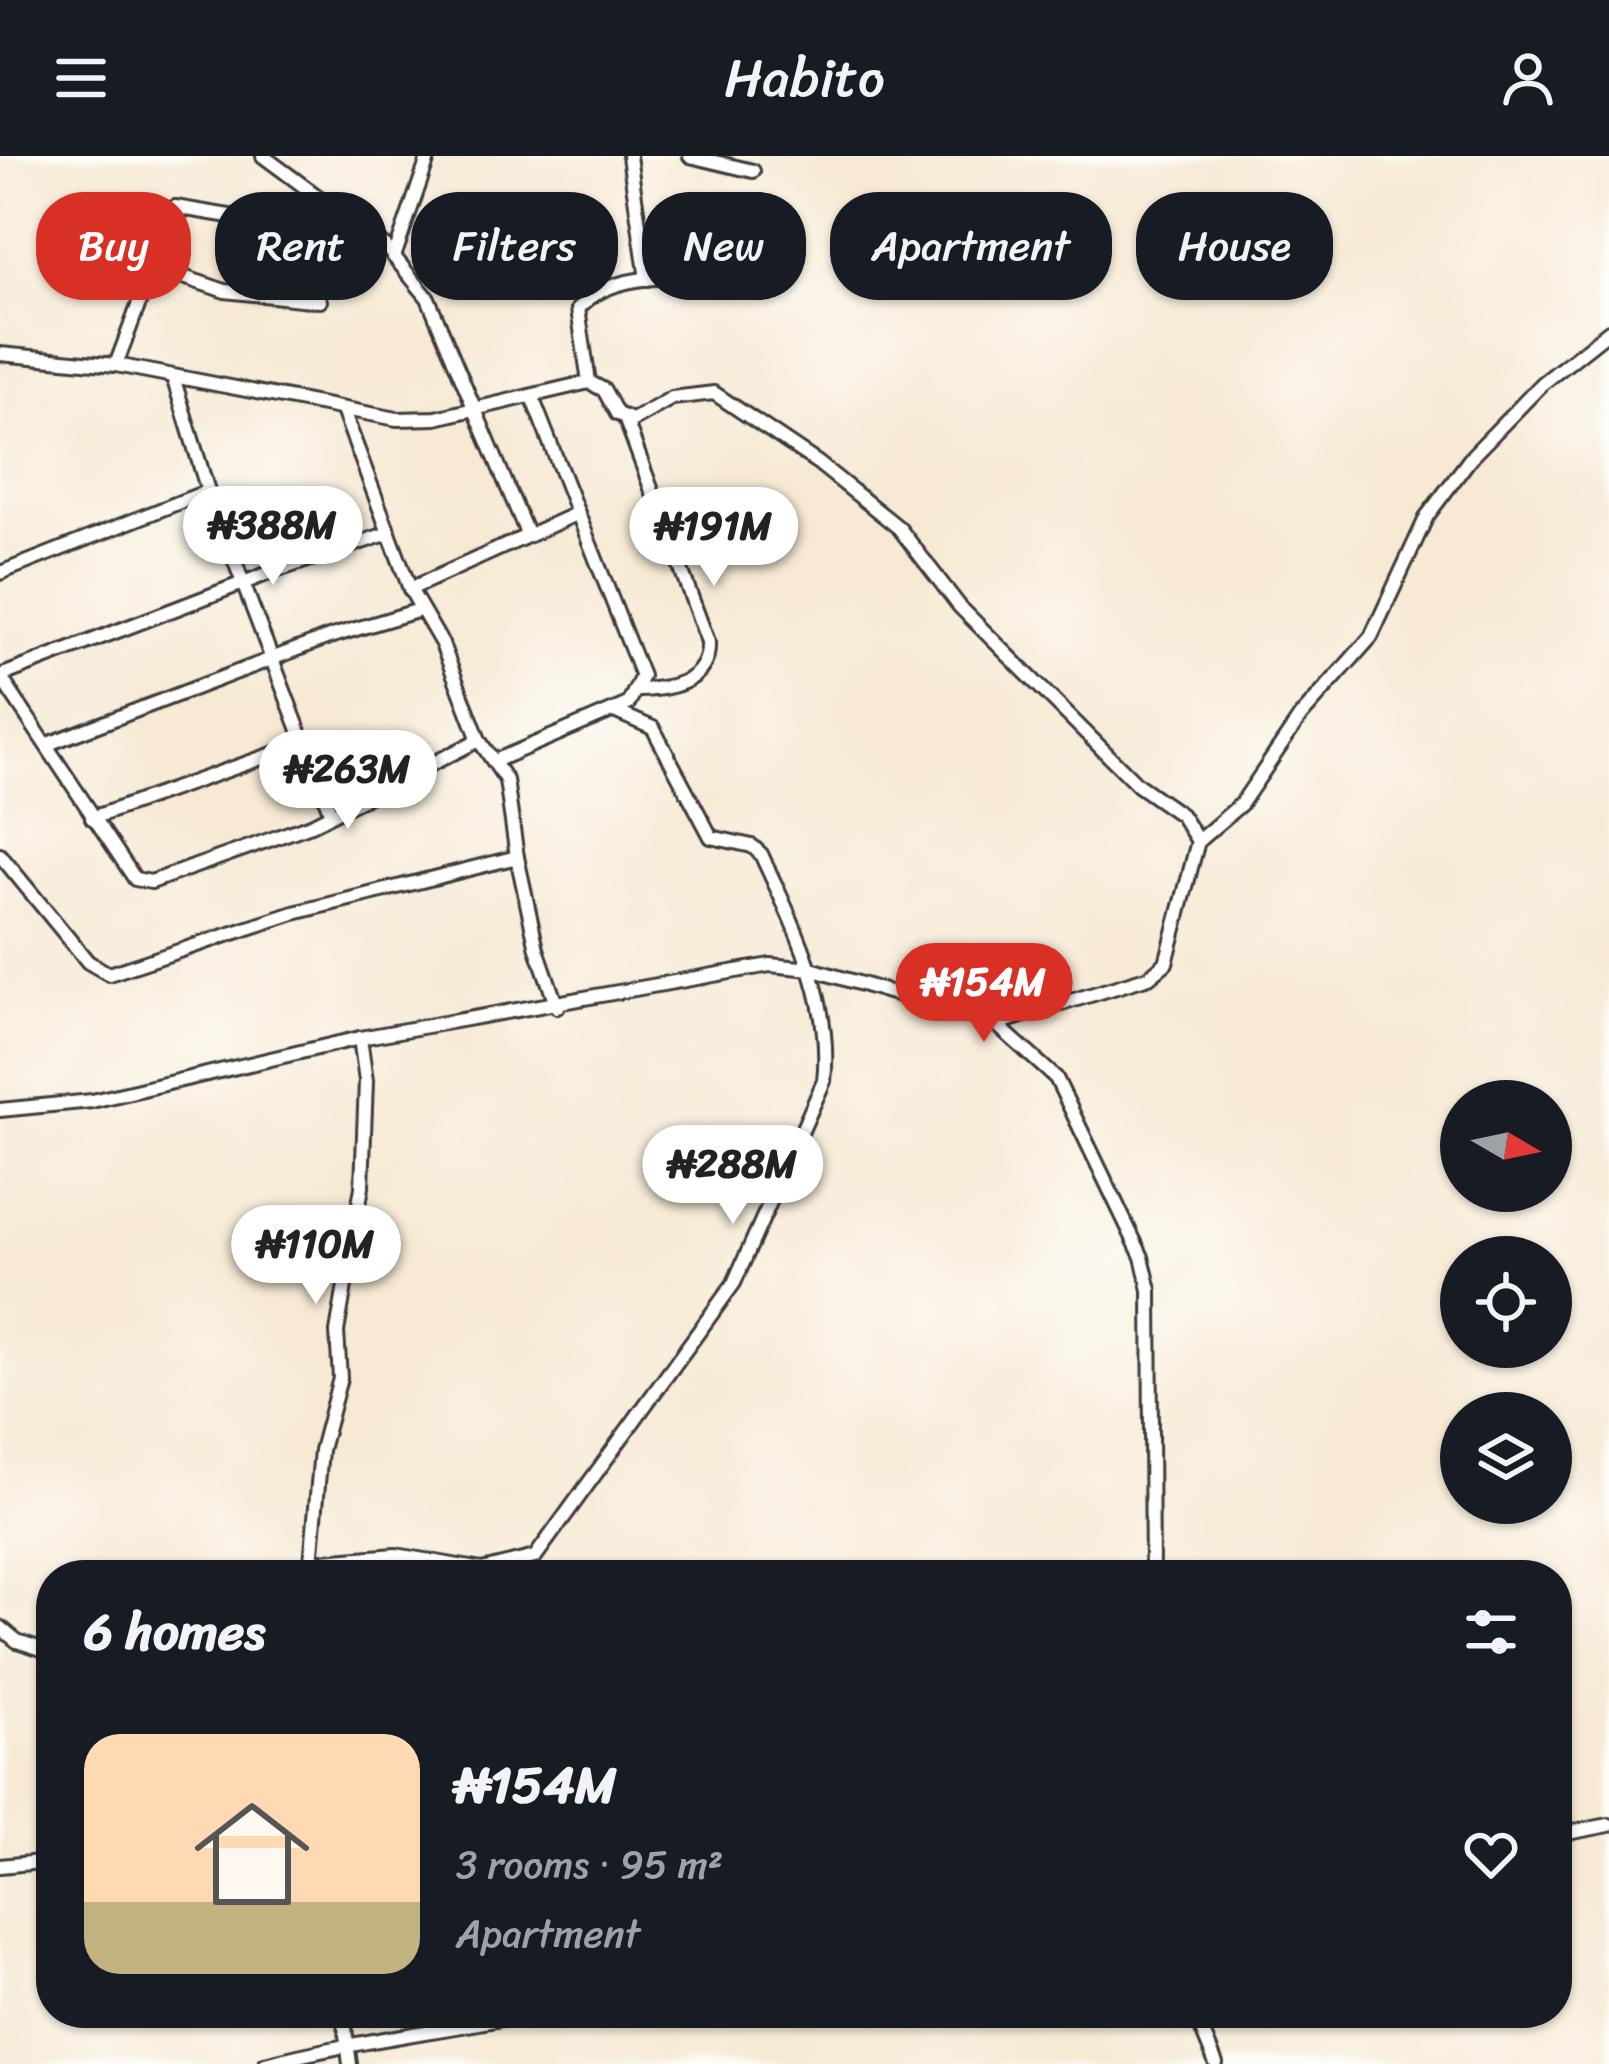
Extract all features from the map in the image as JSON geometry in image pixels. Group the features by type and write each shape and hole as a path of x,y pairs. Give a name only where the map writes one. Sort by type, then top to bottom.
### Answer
{"street":[{"path":"263,156 394,257 428,298 479,410 528,536"},
{"path":"394,257 429,156"},
{"path":"629,156 642,250"},
{"path":"690,156 753,171"},
{"path":"191,280 225,291 320,301"},
{"path":"589,382 578,309 586,299 642,280"},
{"path":"116,365 139,300"},
{"path":"996,1024 1159,971 1166,963 1198,841 1240,804 1300,716 1371,637 1427,516 1473,455 1543,382 1609,332"},
{"path":"0,354 116,365 344,413 398,419 479,410 589,382 604,390 625,418 708,642 709,660 698,674 662,689 639,690 614,711 497,760"},
{"path":"173,377 208,491 331,814"},
{"path":"625,418 633,420 672,398 714,393 818,463 899,528 960,607 1115,763 1181,815 1198,841"},
{"path":"532,397 642,676 639,690"},
{"path":"344,413 410,589 442,644 479,740 497,760 506,780 536,949 556,1006"},
{"path":"0,573 208,491"},
{"path":"410,589 578,513"},
{"path":"389,533 0,676 123,867 135,878 151,882 331,814 479,740"},
{"path":"48,744 272,658 420,610"},
{"path":"523,1560 535,1557 734,1283 824,1081 827,1047 811,969 761,854 752,846 711,837 653,728 614,711"},
{"path":"92,818 304,743"},
{"path":"0,855 88,962 109,974 294,913 517,856"},
{"path":"0,1110 92,1101 360,1038 770,965 811,969 996,1024 1056,1078 1142,1257 1150,1290 1152,1560"},
{"path":"1017,1043 1030,1013"},
{"path":"312,1560 320,1450 340,1378 337,1332 362,1187 366,1081 360,1038"},
{"path":"366,1560 396,1555 425,1560"},
{"path":"0,1627 36,1647"},
{"path":"1572,1832 1609,1826"},
{"path":"0,1866 36,1862"},
{"path":"345,2028 350,2064"},
{"path":"265,2064 347,2042 383,2042 455,2028"},
{"path":"1201,2028 1216,2064"}]}
